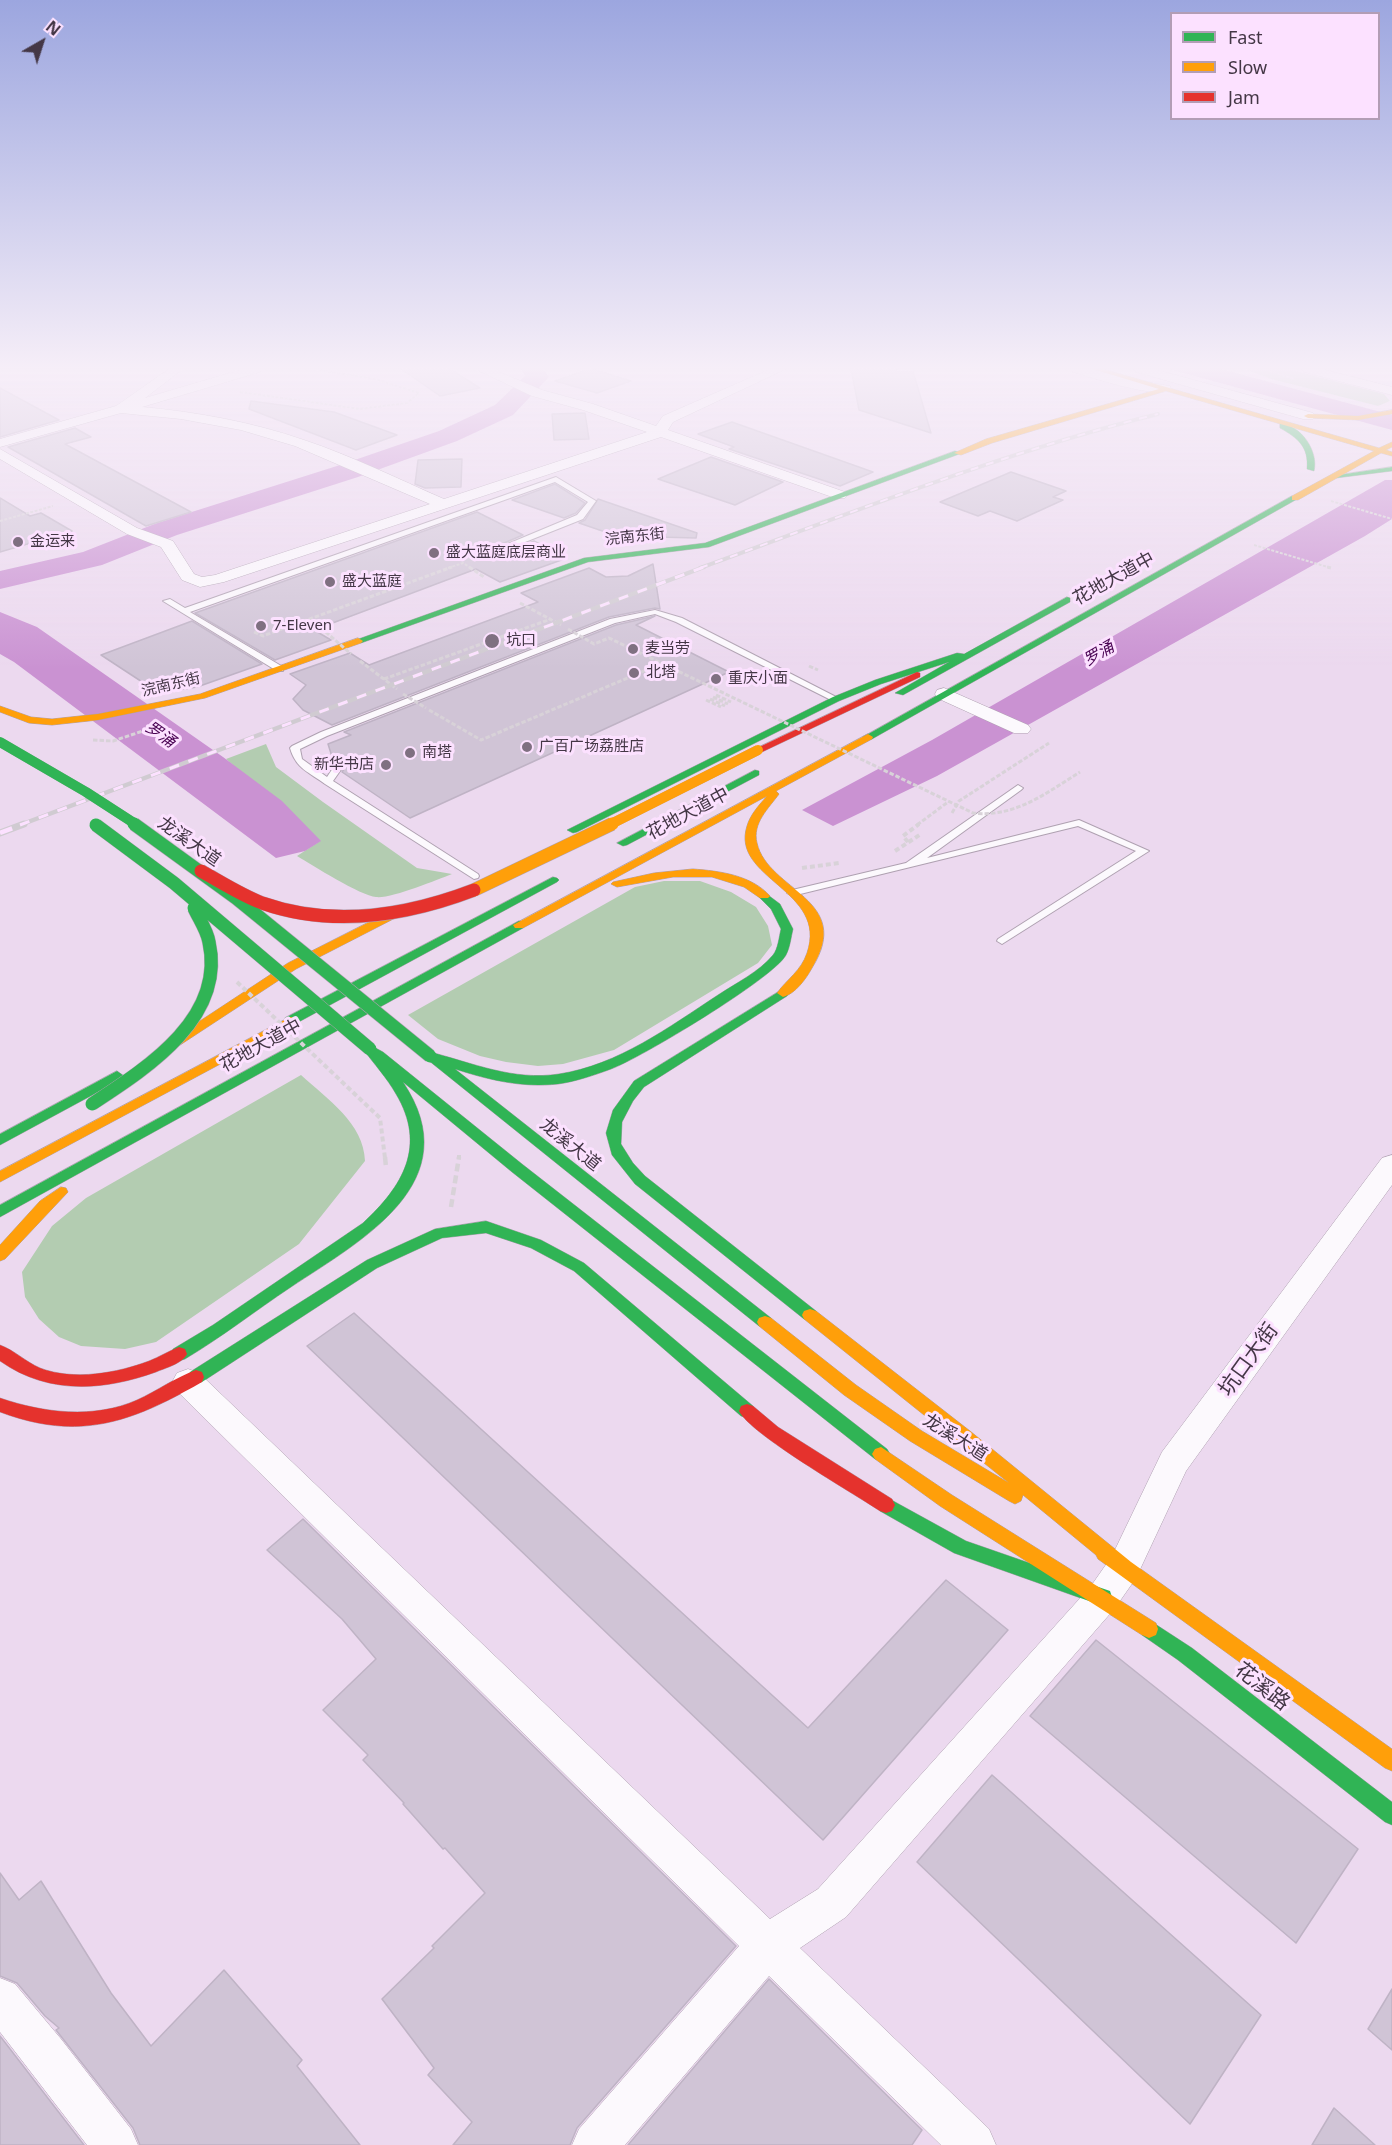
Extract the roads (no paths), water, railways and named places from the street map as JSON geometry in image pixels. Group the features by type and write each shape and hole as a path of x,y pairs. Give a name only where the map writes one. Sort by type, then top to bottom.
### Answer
{"main road":[{"name":"浣南东街","path":"0,709 29,720 72,721 202,696 587,560 616,554 690,549 706,545 912,469"},
{"path":"1311,469 1336,476 1391,469"},
{"name":"花地大道中","path":"0,1212 556,904 787,782 1349,469"},
{"name":"花地大道中","path":"832,731 1082,592"},
{"path":"201,871 257,900 294,911 359,916 396,913 436,905 517,870 758,750 1003,634"},
{"path":"0,1140 119,1075 226,1011 288,962 559,837 836,699 878,682 960,655"},
{"name":"龙溪大道","path":"0,742 45,767 201,871 850,1390 916,1436 1008,1491 1124,1567"},
{"name":"花地大道中","path":"609,850 772,764"},
{"path":"787,782 759,807 751,819 748,833 755,853 770,871 808,907 819,925 817,948 809,966 798,979 773,999 639,1084 623,1100 614,1114 610,1130 611,1143 621,1159 640,1180 674,1209 964,1436 1124,1567"},
{"path":"84,817 174,883 370,1049 517,1168 905,1472 988,1527 1104,1598"},
{"name":"花地大道中","path":"0,1177 567,872"},
{"path":"430,1056 482,1074 521,1080 549,1080 595,1070 627,1058 757,977 780,957 788,929 776,907 752,888 714,875 667,874 612,885 556,904"},
{"path":"0,1154 92,1104 159,1059 190,1022 207,995 215,955 209,933 174,883"},
{"path":"0,1352 28,1371 60,1379 93,1381 134,1374 208,1336 370,1224 400,1194 414,1165 418,1141 416,1123 398,1086 370,1049"},
{"path":"0,1255 45,1205 104,1154"},
{"path":"0,1404 10,1409 45,1416 69,1418 111,1416 160,1397 188,1382 270,1333 372,1264 440,1233 486,1227 536,1244 579,1267 772,1431 875,1499 960,1547 1104,1598"},
{"name":"花溪路","path":"1124,1567 1392,1761"},
{"name":"花溪路","path":"1104,1598 1185,1654 1392,1815"}],"street":[{"path":"27,469 132,531 167,544 188,577 200,582 218,579 551,469"},
{"path":"361,469 444,505"},
{"path":"764,469 840,495"},
{"path":"944,694 1021,729"},
{"name":"坑口大街","path":"595,2145 768,1945 832,1903 1104,1598 1124,1567 1174,1462 1392,1165"},
{"path":"188,1382 974,2145"},
{"path":"0,1999 115,2145"}],"lane":[{"path":"185,611 556,479 592,501 580,517 502,548"},
{"path":"167,601 280,669"},
{"path":"474,876 297,760 295,748 324,734 613,621 655,612 679,620 836,699"},
{"path":"328,782 342,761"},
{"path":"910,865 1018,788"},
{"path":"120,800 250,924"},
{"path":"776,907 793,892 1079,823 1144,851 1002,941"}],"water":[{"name":"罗涌","path":"1385,480 1392,480 1392,519 1365,536 937,776 833,826 802,810 932,740"},
{"name":"罗涌","path":"0,612 37,627 223,757 282,801 321,841 305,851 276,858 14,662 0,654"}],"waterway":[{"path":"0,580 92,559 167,529 354,469"}],"railway":[{"path":"700,568 972,469"},
{"path":"20,825 704,567"},
{"path":"0,833 24,824"}],"place":[{"name":"金运来","path":"18,542"},
{"name":"盛大蓝庭底层商业","path":"434,553"},
{"name":"盛大蓝庭","path":"330,582"},
{"name":"7-Eleven","path":"261,626"},
{"name":"坑口","path":"492,641"},
{"name":"麦当劳","path":"633,649"},
{"name":"北塔","path":"634,673"},
{"name":"重庆小面","path":"716,679"},
{"name":"广百广场荔胜店","path":"527,747"},
{"name":"南塔","path":"410,753"},
{"name":"新华书店","path":"386,765"}]}
